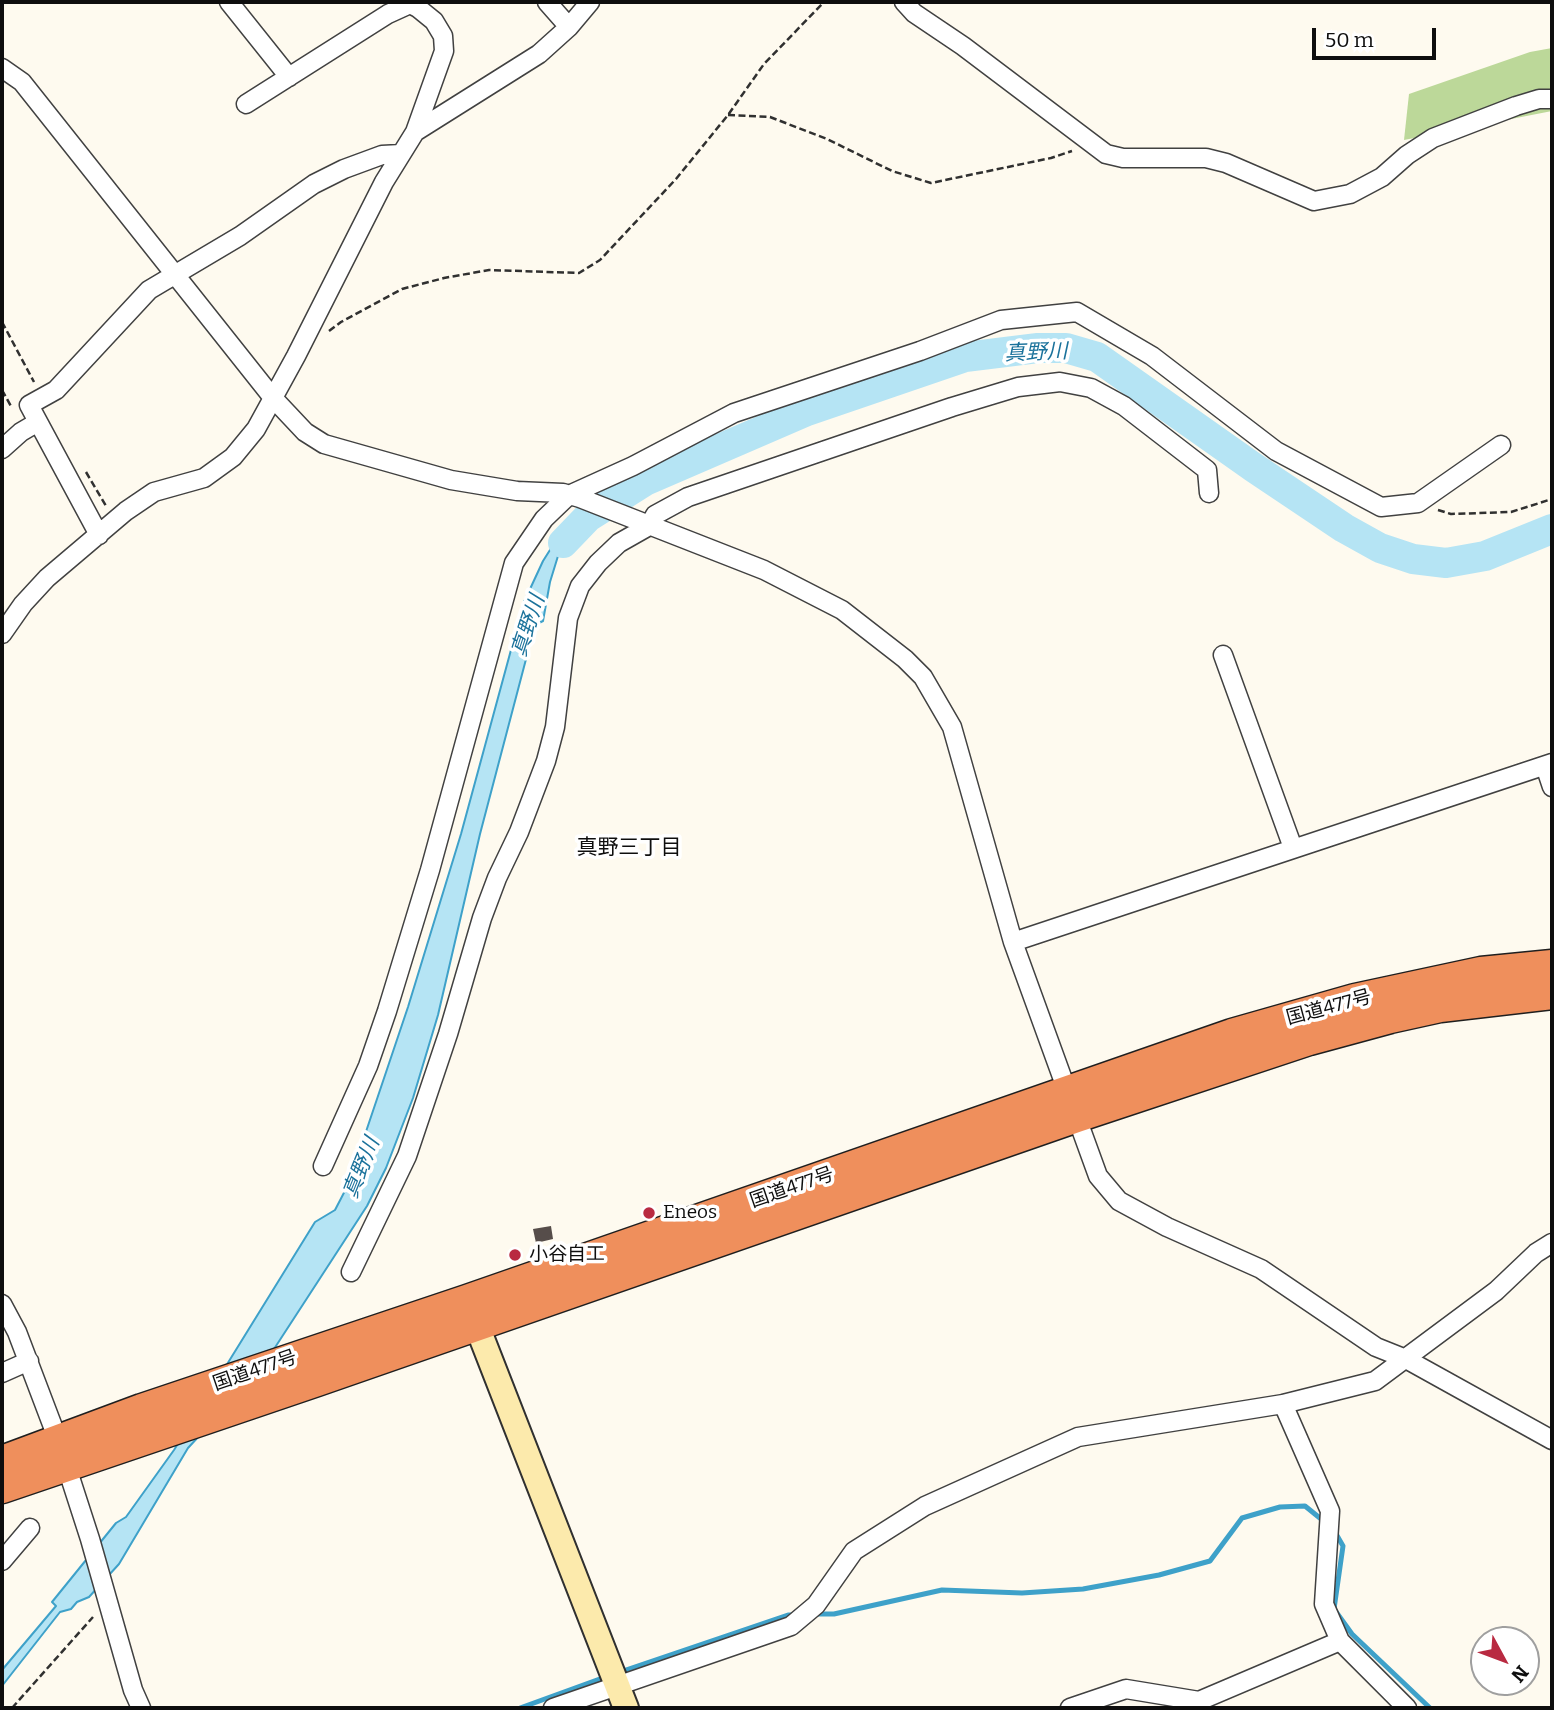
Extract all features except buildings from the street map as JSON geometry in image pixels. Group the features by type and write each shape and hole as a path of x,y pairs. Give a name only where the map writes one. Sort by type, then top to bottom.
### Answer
{"highway":[{"name":"国道477号","path":"1072,1104 1232,1035 1355,1000 1481,973 1552,966"},
{"name":"国道477号","path":"2,1462 135,1442 317,1380 472,1312 1072,1104 1390,1017 1479,1000 1552,993"},
{"name":"国道477号","path":"2,1487 142,1410 322,1349 472,1312"}],"street":[{"path":"229,2 289,77"},
{"path":"547,2 569,27"},
{"path":"415,132 539,54 569,27 590,2"},
{"path":"904,2 914,13 963,46 1106,154 1123,158 1206,158 1226,163 1314,201 1350,194 1382,177 1407,155 1433,138 1516,106 1539,99 1552,99"},
{"path":"2,634 23,604 47,578 127,511 154,492 204,478 233,457 256,429 384,182 415,132 444,51 443,36 434,22 412,3 388,14 247,104"},
{"path":"2,68 22,82 272,398 305,432 324,444 451,480 575,497 764,570 842,610 905,659 923,677 952,727 1013,942 1098,1176 1119,1201 1167,1227 1261,1269 1376,1347 1406,1359 1552,1440"},
{"path":"99,535 29,405 56,390 149,289 240,236 314,184 382,155 401,154"},
{"path":"323,1166 368,1066 387,1011 437,843 514,562 544,519 575,497 734,413 920,351 1001,320 1077,312 1152,356 1266,444 1381,507 1418,503 1501,445"},
{"path":"351,1272 407,1156 448,1034 489,898 547,761 555,727 568,618 580,586 619,542 655,515 688,498 952,407 1018,387 1060,382 1091,388 1125,406 1206,470 1209,493"},
{"path":"2,449 21,432 38,422"},
{"path":"1223,655 1293,848"},
{"path":"1013,942 1549,765 1552,787"},
{"path":"553,1708 622,1697 791,1626 816,1605 855,1551 925,1506 1078,1437 1283,1404 1375,1381 1496,1291 1536,1253 1552,1243"},
{"path":"2,1304 29,1361 62,1453 141,1708"},
{"path":"472,1312 622,1697"},
{"path":"2,1373 29,1361"},
{"path":"1283,1404 1330,1511 1324,1604 1340,1641 1408,1708"},
{"path":"2,1561 30,1528"},
{"path":"1070,1708 1126,1689 1199,1702 1340,1641"}],"path":[{"path":"323,336 341,322 402,289 489,270 579,273 600,260 676,179 728,115 764,64 824,2"},
{"path":"728,115 770,117 827,139 892,171 931,183 1051,158 1091,145"},
{"path":"1418,503 1451,514 1463,514 1511,512 1552,499"},
{"path":"12,1708 107,1601"}],"green space":[{"path":"1552,48 1552,111 1404,140 1409,94 1530,52"}],"water":[{"path":"587,512 596,515 558,556 543,621 535,625 480,834 438,1015 413,1098 386,1168 367,1206 261,1369 188,1448 119,1564 89,1597 77,1602 71,1609 60,1612 2,1686 2,1670 56,1606 52,1602 116,1523 126,1517 174,1450 315,1222 335,1210 348,1185 408,1007 461,834 524,602 555,542"}],"waterway":[{"name":"真野川","path":"563,543 588,517 645,481 807,411 965,357 1038,348 1066,348 1097,357 1253,467 1344,528 1380,548 1413,559 1446,563 1485,556 1552,529"},
{"path":"814,1614 834,1614 942,1590 1022,1593 1083,1589 1159,1575 1210,1561 1242,1518 1280,1507 1305,1506 1326,1523"},
{"path":"1335,1532 1343,1546 1334,1609 1352,1634 1430,1708"},
{"path":"620,1672 788,1615 797,1615"},
{"path":"520,1708 608,1676"}],"place":[{"name":"Eneos","path":"649,1213"},
{"name":"小谷自工","path":"515,1255"}],"district":[{"name":"真野三丁目","path":"629,848"}]}
